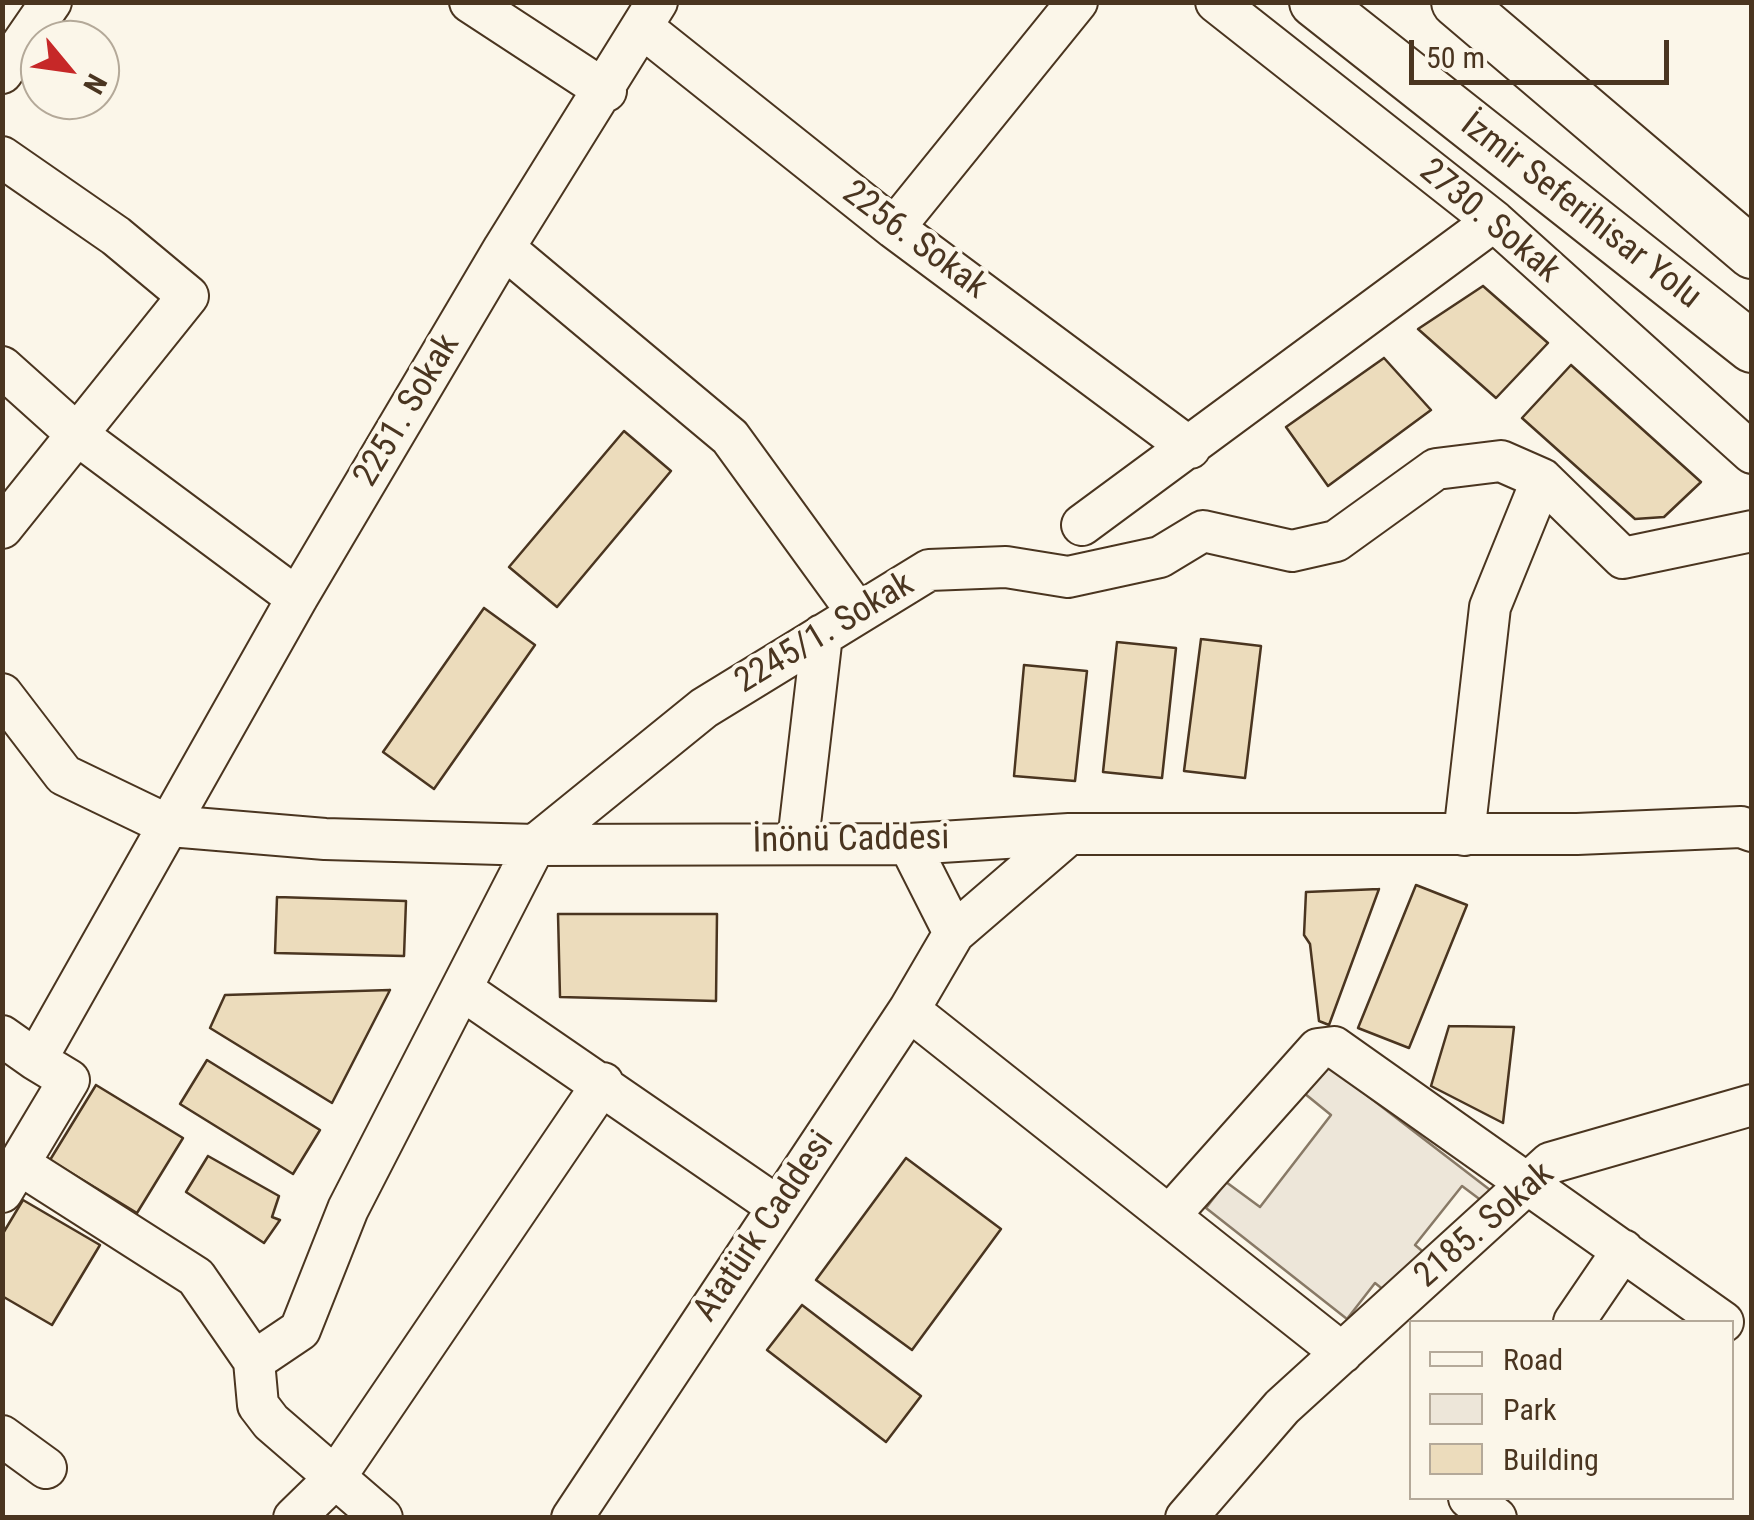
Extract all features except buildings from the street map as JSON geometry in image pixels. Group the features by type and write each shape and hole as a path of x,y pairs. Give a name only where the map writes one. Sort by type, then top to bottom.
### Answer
{"main road":[{"name":"İzmir Seferihisar Yolu","path":"1315,2 1752,347"},
{"path":"1468,7 1752,253"}],"street":[{"path":"2,73 51,2"},
{"path":"470,2 606,91"},
{"path":"894,228 1077,2"},
{"name":"2730. Sokak","path":"1216,2 1494,221 1752,453"},
{"name":"2251. Sokak","path":"36,1060 297,598 504,248 606,91 650,15"},
{"name":"2256. Sokak","path":"650,15 894,228 1190,448"},
{"path":"2,158 116,236 188,296 80,436 2,528"},
{"path":"1082,525 1494,221"},
{"path":"504,248 730,437 857,612"},
{"path":"2,367 80,436 297,598"},
{"name":"2245/1. Sokak","path":"535,846 704,708 929,570 1006,567 1068,577 1160,557 1204,531 1292,551 1336,541 1436,468 1501,461 1542,479 1623,558 1752,532"},
{"path":"1464,834 1490,607 1542,479"},
{"path":"798,842 822,635"},
{"name":"İnönü Caddesi","path":"2,694 64,776 170,826 324,839 535,846 909,844 1069,834 1464,834 1741,827 1752,831"},
{"name":"Atatürk Caddesi","path":"572,1518 908,1010 954,933 1069,834"},
{"path":"909,844 954,933"},
{"path":"254,1361 300,1330 348,1209 535,846"},
{"path":"464,990 778,1207"},
{"path":"908,1010 1342,1353"},
{"path":"2,1036 69,1080 10,1178 196,1278 254,1361 258,1405 334,1479 382,1518"},
{"path":"1169,1216 1318,1049 1334,1047 1720,1320"},
{"path":"294,1518 334,1479 603,1083"},
{"name":"2185. Sokak","path":"1186,1518 1282,1407 1550,1163 1752,1105"},
{"path":"1575,1320 1624,1250"},
{"path":"2,1436 46,1468"},
{"path":"1472,1500 1496,1518"}],"green space":[{"path":"1321,1060 1494,1193 1486,1204 1462,1186 1415,1245 1433,1260 1400,1303 1375,1283 1347,1319 1206,1208 1226,1182 1260,1207 1331,1115 1299,1089"}]}
